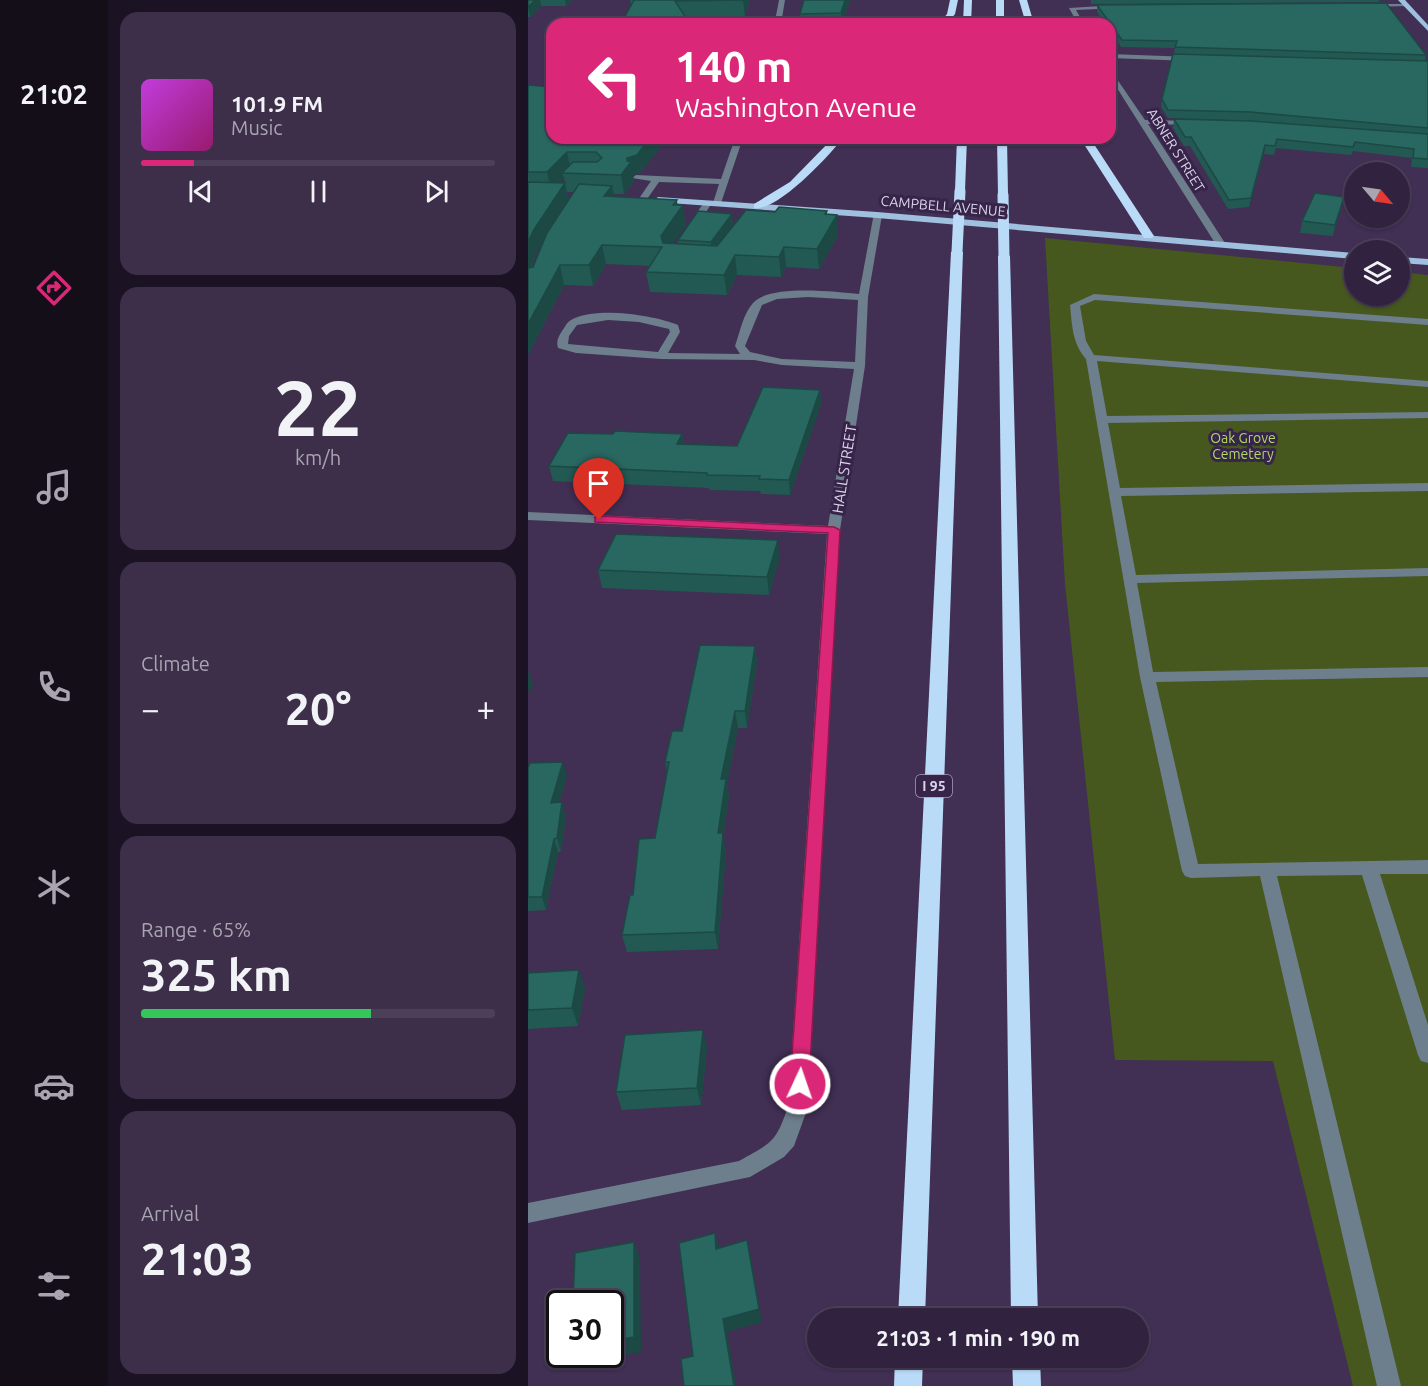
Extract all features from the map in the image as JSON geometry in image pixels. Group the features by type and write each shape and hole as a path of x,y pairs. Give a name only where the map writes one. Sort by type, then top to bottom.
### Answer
{"highway":[{"path":"948,18 954,0"},
{"path":"967,18 968,0"},
{"path":"1000,0 1000,18"},
{"path":"1023,0 1028,18"},
{"path":"758,206 794,184 832,144"},
{"name":"I 95","path":"911,1308 962,144"},
{"path":"1002,144 1025,1308"},
{"path":"1089,144 1148,236"},
{"path":"908,1386 909,1368"},
{"path":"1026,1368 1027,1386"}],"main road":[{"path":"1404,3 1428,29"},
{"name":"CAMPBELL AVENUE","path":"637,199 877,214 1148,236 1344,255"},
{"path":"1410,261 1428,262"}],"street":[{"path":"779,18 782,0"},
{"path":"1364,6 1404,3"},
{"path":"1078,18 1072,8 1121,7"},
{"path":"1116,56 1196,59"},
{"name":"ABNER STREET","path":"1116,81 1220,243"},
{"path":"1142,122 1206,123"},
{"path":"682,240 713,203 737,144"},
{"path":"636,178 723,182"},
{"path":"637,199 657,179"},
{"path":"751,215 758,206"},
{"name":"HALL STREET","path":"528,1213 743,1170 777,1150 790,1132 798,1107 834,530 860,366 863,297 877,214"},
{"path":"752,357 742,352 740,346 750,314 764,299 782,296 863,297"},
{"path":"1428,322 1094,297 1075,305 1077,332 1086,353 1091,358 1148,677 1191,871 1428,867"},
{"path":"660,356 675,332 674,327 659,322 587,317 573,322 562,342 562,346 576,350 660,356 752,357 782,362 860,366"},
{"path":"1091,358 1107,357 1428,384"},
{"path":"1103,420 1428,415"},
{"path":"1116,492 1428,487"},
{"path":"528,516 834,530"},
{"path":"1131,579 1428,572"},
{"path":"1148,677 1428,672"},
{"path":"1369,868 1428,1055"},
{"path":"1267,871 1389,1386"}],"green space":[{"name":"Oak Grove Cemetery","path":"1045,238 1344,267 1344,306 1410,306 1410,273 1428,275 1428,1386 1353,1386 1273,1061 1115,1060 1065,584"}],"building":[{"path":"528,0 535,0 528,7"},
{"path":"634,0 743,0 675,1 686,18 624,18"},
{"path":"804,0 845,0 841,13 800,14"},
{"path":"1386,3 1426,55 1175,47 1177,41 1122,40 1116,32 1116,18 1106,18 1097,5"},
{"path":"1173,54 1428,61 1428,128 1251,112 1168,110 1162,99"},
{"path":"528,85 546,86 546,144 645,144 637,155 627,158 627,161 631,162 621,175 562,173 573,162 597,162 602,158 596,152 567,152 547,172 528,172"},
{"path":"1174,119 1251,121 1428,134 1428,159 1413,158 1414,149 1355,142 1353,147 1277,139 1275,146 1265,145 1251,198 1229,200 1191,137 1185,137"},
{"path":"528,182 565,183 533,231 528,243"},
{"path":"579,184 612,186 604,196 677,200 673,205 683,205 661,236 663,243 717,246 746,210 775,212 779,207 827,211 825,214 837,215 817,249 784,247 779,257 735,255 724,275 646,272 662,247 602,245 589,265 560,265 528,324 528,268 533,267 547,233"},
{"path":"1315,193 1344,197 1335,225 1302,221"},
{"path":"698,211 732,214 711,242 678,240"},
{"path":"763,387 820,390 789,480 759,479 760,476 549,466 568,433 613,434 615,431 682,434 677,444 737,446"},
{"path":"616,534 778,540 767,577 598,570"},
{"path":"700,645 755,646 745,711 735,711 721,779 726,779 718,833 723,833 715,932 622,935 630,895 633,895 639,839 655,838 669,762 665,762 672,731 682,731"},
{"path":"563,762 551,803 562,802 557,838 554,839 542,897 528,897 528,768 530,763"},
{"path":"579,970 572,1008 528,1010 528,973"},
{"path":"703,1030 697,1088 616,1092 625,1035"},
{"path":"715,1233 716,1249 747,1240 759,1309 723,1319 734,1386 684,1386 681,1359 693,1356 679,1243"},
{"path":"634,1242 634,1337 624,1339 624,1290 574,1290 575,1253"}],"route":[{"path":"599,520 834,530 800,1084"}]}
